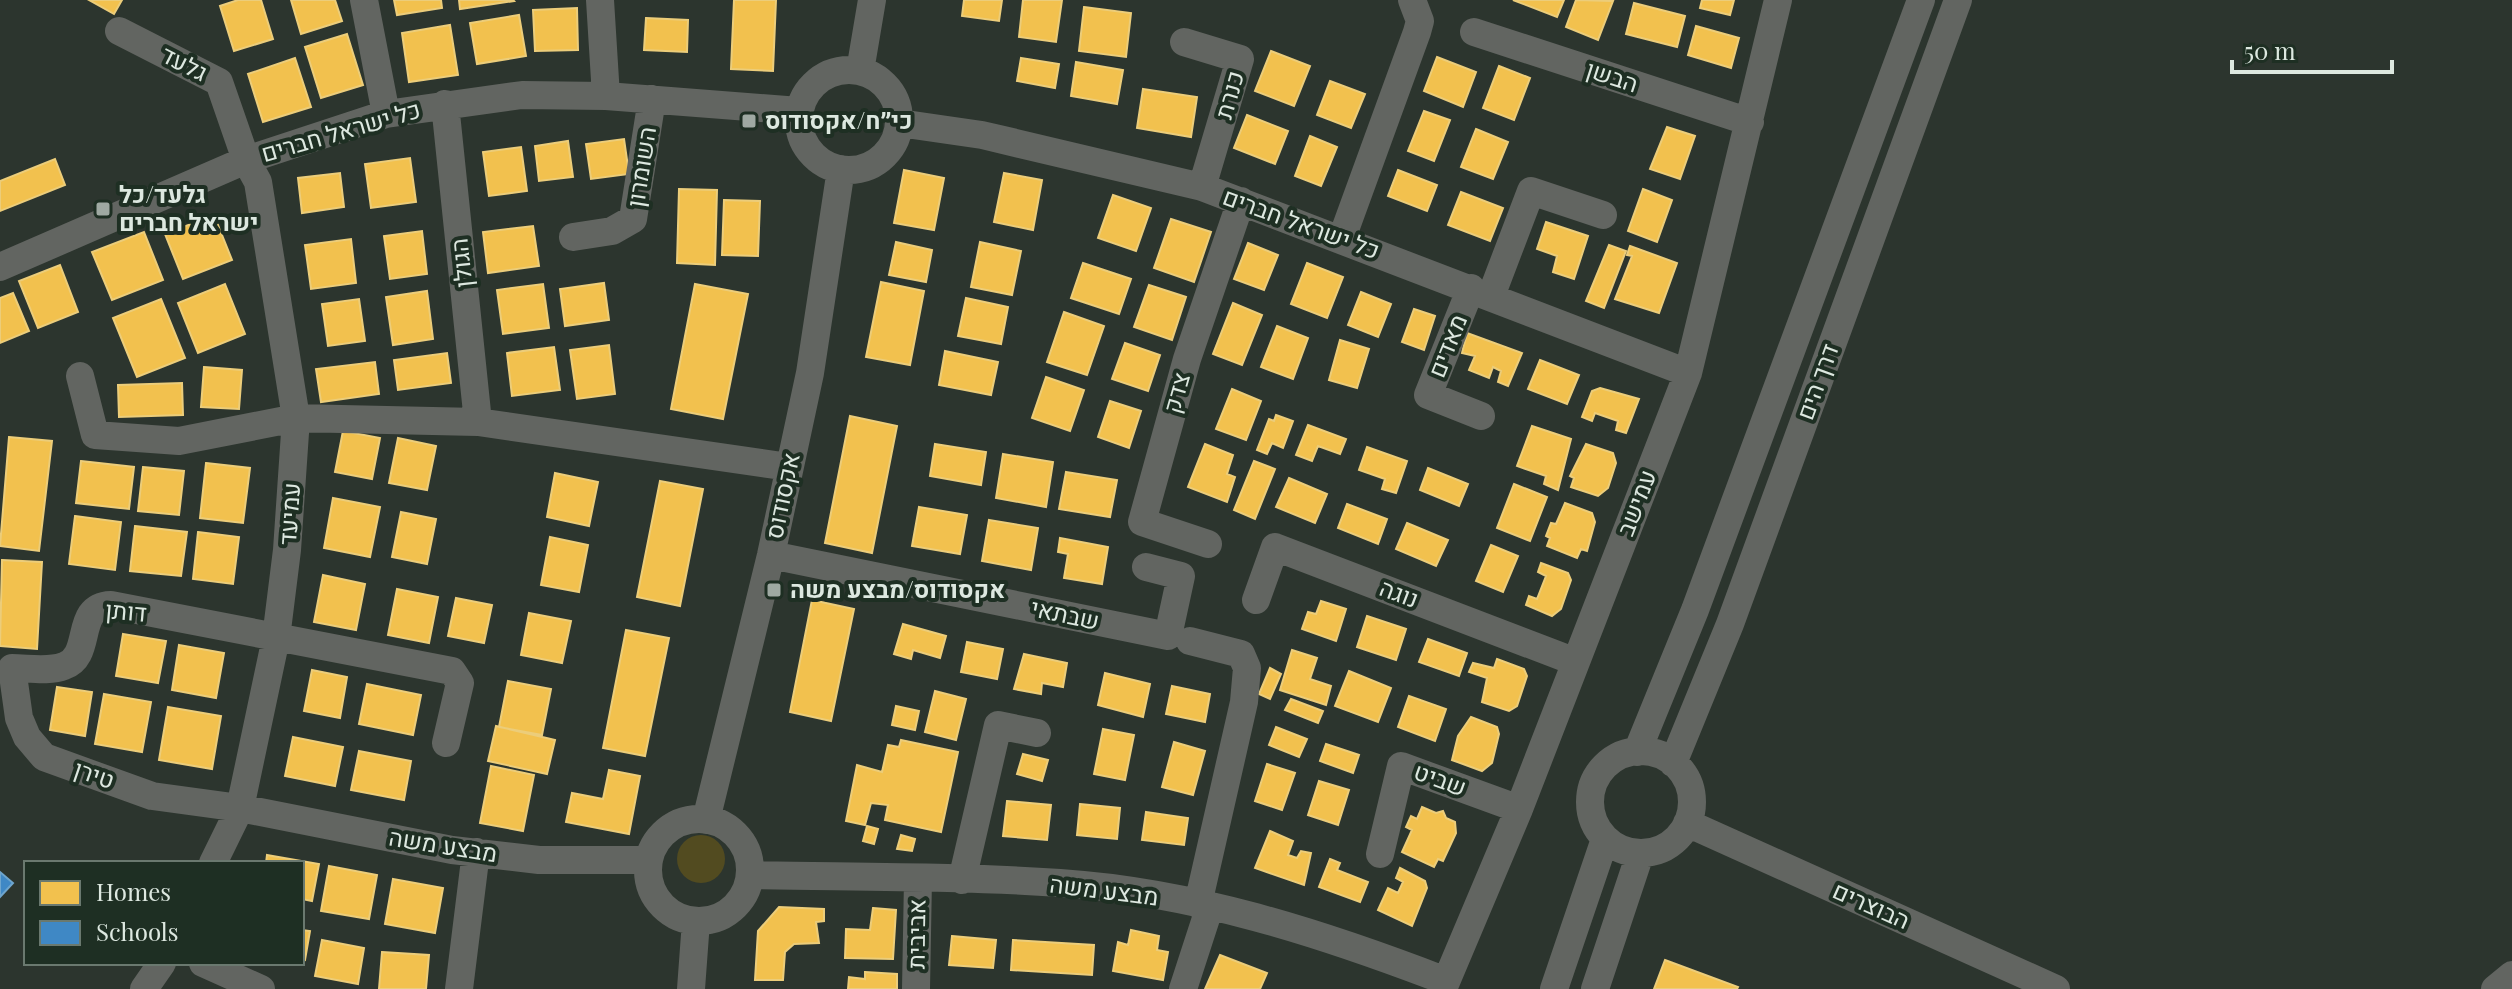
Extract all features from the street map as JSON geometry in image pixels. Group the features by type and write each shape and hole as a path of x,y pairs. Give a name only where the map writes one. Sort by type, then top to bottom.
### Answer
{"street":[{"path":"364,0 386,114"},
{"path":"600,0 606,96"},
{"path":"860,71 872,0"},
{"path":"1342,238 1417,32 1420,21 1412,0"},
{"name":"עמישב","path":"1444,985 1519,809 1688,373 1778,0"},
{"name":"דרך הים","path":"1637,752 1695,610 1921,0"},
{"name":"דרך הים","path":"1673,763 1730,624 1958,0"},
{"name":"גלעד","path":"119,31 219,82 246,160"},
{"name":"הבשן","path":"1474,32 1750,122"},
{"name":"כנרת","path":"1184,42 1240,59 1202,187"},
{"path":"844,70 860,71 885,84 898,109 899,123 886,153 873,164 841,169 817,158 808,149 799,124 799,111 805,95 822,78 844,70"},
{"name":"כל ישראל חברים","path":"0,267 25,260 246,160 386,114 522,95 606,96 799,111"},
{"name":"השומרון","path":"573,237 612,231 633,219 652,99"},
{"name":"הגולן","path":"445,104 478,422"},
{"name":"כל ישראל חברים","path":"899,123 1050,150 1202,187 1342,238 1688,373"},
{"name":"עמיעד","path":"214,861 240,808 276,638 287,550 296,418 258,182 246,160"},
{"name":"אקסודוס","path":"706,820 771,555 810,373 841,169"},
{"path":"1481,292 1531,191 1603,215"},
{"name":"צדק","path":"1208,544 1142,522 1187,359 1241,201"},
{"name":"מאדים","path":"1481,292 1428,395 1481,416"},
{"path":"80,376 95,435 179,441 296,418 478,422 789,467"},
{"name":"נוגה","path":"1256,600 1275,547 1576,662"},
{"name":"שבתאי","path":"771,555 1168,636 1181,576 1146,567"},
{"name":"דותן","path":"12,668 67,666 77,657 88,619 99,605 276,638"},
{"path":"276,638 452,671 460,683 446,743"},
{"path":"1183,989 1204,905 1244,702 1247,668 1241,654 1190,641"},
{"name":"טירן","path":"12,668 19,718 27,737 44,757 152,796 240,808"},
{"path":"962,880 998,725 1037,733"},
{"path":"1637,752 1660,755 1673,763 1682,772 1692,792 1692,810 1673,843 1659,851 1640,854 1619,849 1605,839 1595,825 1590,808 1592,785 1601,769 1615,758 1637,752"},
{"name":"שביט","path":"1380,854 1401,766 1519,809"},
{"name":"מבצע משה","path":"240,808 476,852 539,860 649,860"},
{"path":"706,820 734,832 744,844 750,875 748,887 733,909 722,916 696,921 682,919 659,902 651,889 649,860 654,846 676,825 706,820"},
{"name":"הבוצרים","path":"1687,823 2056,989"},
{"path":"1554,989 1605,839"},
{"path":"459,989 476,852"},
{"path":"1595,989 1640,854"},
{"name":"מבצע משה","path":"750,875 1061,883 1204,905 1288,924 1444,985"},
{"name":"אביבית","path":"916,989 918,879"},
{"path":"691,989 696,921"},
{"path":"144,989 161,965"},
{"path":"207,965 261,989"},
{"path":"2495,989 2512,975"}],"shaded area":[{"path":"701,835 718,842 725,859 718,876 701,883 684,876 677,859 684,842"}],"building: Homes":[{"path":"89,0 122,0 114,14"},
{"path":"238,0 261,0 273,39 234,51 220,6"},
{"path":"291,0 335,0 342,21 301,34"},
{"path":"394,0 441,0 442,8 397,15"},
{"path":"459,0 513,0 514,1 460,9"},
{"path":"734,0 776,0 773,71 731,69"},
{"path":"964,0 1002,0 999,21 962,16"},
{"path":"1023,0 1062,0 1056,42 1019,37"},
{"path":"1513,0 1564,0 1557,17"},
{"path":"1576,0 1613,1 1598,40 1566,27"},
{"path":"1702,0 1734,0 1730,15 1700,8"},
{"path":"1634,3 1685,16 1677,47 1626,34"},
{"path":"1084,7 1131,13 1126,57 1079,51"},
{"path":"577,8 578,50 535,51 533,10"},
{"path":"519,15 526,56 477,64 470,23"},
{"path":"646,18 688,20 687,52 644,50"},
{"path":"450,25 458,75 409,82 402,33"},
{"path":"1696,26 1739,38 1731,68 1688,55"},
{"path":"347,34 363,85 321,98 305,47"},
{"path":"1271,51 1310,66 1294,106 1255,91"},
{"path":"1437,57 1476,72 1463,107 1424,91"},
{"path":"295,58 311,107 263,122 248,74"},
{"path":"1021,58 1059,64 1055,88 1017,81"},
{"path":"1076,62 1123,70 1117,104 1071,96"},
{"path":"1499,66 1530,78 1514,120 1483,108"},
{"path":"1330,81 1365,94 1351,128 1317,115"},
{"path":"1143,89 1197,97 1191,137 1137,128"},
{"path":"1424,111 1450,120 1434,161 1408,151"},
{"path":"1247,115 1288,131 1275,164 1234,148"},
{"path":"1667,127 1695,136 1680,179 1650,169"},
{"path":"1476,129 1508,142 1493,179 1461,167"},
{"path":"1310,136 1337,147 1321,186 1295,176"},
{"path":"624,139 629,174 591,179 586,144"},
{"path":"568,141 573,177 539,181 535,146"},
{"path":"521,147 527,191 489,196 483,152"},
{"path":"410,158 416,202 371,208 365,164"},
{"path":"55,159 65,185 0,211 0,181"},
{"path":"904,170 944,178 934,230 894,223"},
{"path":"1398,170 1437,185 1427,211 1388,196"},
{"path":"340,173 344,207 302,213 298,178"},
{"path":"1004,173 1042,180 1033,230 994,222"},
{"path":"679,189 717,190 715,265 677,263"},
{"path":"1643,189 1672,200 1657,242 1628,231"},
{"path":"1461,192 1503,208 1490,241 1448,225"},
{"path":"1113,195 1151,208 1136,251 1098,238"},
{"path":"724,200 760,201 758,256 722,255"},
{"path":"214,215 232,260 183,279 165,234"},
{"path":"1171,219 1211,232 1194,282 1154,268"},
{"path":"1546,222 1588,236 1574,279 1553,272 1557,256 1537,249"},
{"path":"533,226 539,266 488,273 483,232"},
{"path":"422,231 427,274 390,279 384,236"},
{"path":"144,232 163,280 112,300 92,252"},
{"path":"351,239 356,283 311,289 305,245"},
{"path":"896,242 932,250 926,282 889,275"},
{"path":"980,242 1021,251 1012,295 971,287"},
{"path":"1248,243 1278,255 1264,290 1234,279"},
{"path":"1609,245 1626,251 1604,308 1586,301"},
{"path":"1630,246 1677,263 1659,313 1615,299 1632,256 1627,255"},
{"path":"1083,263 1131,279 1119,314 1071,298"},
{"path":"1307,263 1343,277 1327,318 1291,304"},
{"path":"60,265 78,312 38,328 19,281"},
{"path":"881,282 924,291 910,365 866,357"},
{"path":"604,283 609,320 565,326 560,289"},
{"path":"225,284 245,334 198,353 178,303"},
{"path":"543,284 549,328 503,334 497,290"},
{"path":"695,284 748,294 723,419 671,409"},
{"path":"1149,285 1186,297 1172,340 1134,327"},
{"path":"427,291 433,339 393,345 386,297"},
{"path":"1361,292 1391,304 1378,337 1348,325"},
{"path":"13,293 29,331 0,343 0,298"},
{"path":"966,298 1008,307 1001,344 958,336"},
{"path":"161,299 185,358 137,377 113,318"},
{"path":"359,299 365,341 328,346 322,304"},
{"path":"1233,303 1262,315 1242,365 1213,354"},
{"path":"1414,309 1435,316 1424,350 1402,342"},
{"path":"1064,312 1104,326 1087,375 1047,362"},
{"path":"1277,326 1308,338 1293,379 1261,367"},
{"path":"1467,333 1522,353 1508,386 1498,382 1501,371 1493,367 1489,378 1469,370 1475,356 1462,353"},
{"path":"1340,340 1369,349 1357,388 1329,380"},
{"path":"1125,343 1160,355 1148,391 1112,379"},
{"path":"609,345 615,394 577,399 570,350"},
{"path":"554,347 560,390 512,396 507,353"},
{"path":"945,351 998,362 991,395 939,385"},
{"path":"447,353 451,383 398,390 394,360"},
{"path":"1540,360 1579,375 1567,404 1528,389"},
{"path":"375,362 379,394 321,402 316,369"},
{"path":"204,367 242,370 239,409 201,407"},
{"path":"1046,377 1084,390 1070,431 1032,418"},
{"path":"182,383 183,415 119,417 118,385"},
{"path":"1600,388 1639,399 1626,433 1616,430 1618,421 1595,413 1592,421 1582,417 1592,391"},
{"path":"1232,389 1261,401 1246,440 1216,429"},
{"path":"1110,401 1141,411 1129,448 1098,437"},
{"path":"1276,415 1293,421 1283,448 1272,443 1267,454 1257,450 1269,419 1274,421"},
{"path":"850,416 897,426 872,553 825,543"},
{"path":"1308,425 1346,439 1340,454 1318,446 1312,461 1296,455"},
{"path":"1532,426 1571,439 1558,490 1544,484 1546,476 1517,466"},
{"path":"343,431 380,438 372,479 335,472"},
{"path":"9,437 52,441 39,551 0,546"},
{"path":"398,438 436,446 427,490 389,483"},
{"path":"935,444 986,452 981,485 930,476"},
{"path":"1205,444 1233,455 1227,474 1235,477 1227,502 1188,487"},
{"path":"1586,444 1613,453 1616,463 1608,488 1598,496 1571,487 1574,478 1570,476"},
{"path":"1367,447 1407,461 1396,493 1382,489 1385,479 1359,470"},
{"path":"1003,454 1053,462 1046,507 996,498"},
{"path":"81,461 134,467 129,509 76,503"},
{"path":"1254,461 1275,469 1255,519 1234,510"},
{"path":"206,463 250,468 243,523 200,518"},
{"path":"143,467 184,471 179,515 138,511"},
{"path":"1428,468 1468,484 1459,506 1420,490"},
{"path":"1066,472 1117,480 1110,517 1059,509"},
{"path":"555,473 598,482 589,526 547,517"},
{"path":"1289,478 1327,494 1315,523 1276,507"},
{"path":"660,481 703,489 680,606 637,597"},
{"path":"1514,484 1547,497 1530,541 1497,528"},
{"path":"333,498 380,507 370,557 324,548"},
{"path":"1565,503 1592,513 1595,522 1587,551 1581,549 1577,558 1547,546 1550,538 1546,536 1551,523 1556,524"},
{"path":"1347,504 1387,519 1378,544 1338,528"},
{"path":"919,507 967,515 960,554 912,546"},
{"path":"401,512 436,519 427,564 392,557"},
{"path":"75,516 121,522 115,570 69,564"},
{"path":"989,520 1038,528 1031,570 982,561"},
{"path":"1407,523 1448,540 1436,566 1396,549"},
{"path":"135,526 187,532 181,576 130,571"},
{"path":"198,532 239,537 233,584 193,579"},
{"path":"550,537 588,545 579,592 541,585"},
{"path":"1060,538 1108,547 1102,584 1064,578 1068,554 1058,552"},
{"path":"1491,545 1518,556 1503,592 1476,581"},
{"path":"2,560 42,562 37,649 0,646"},
{"path":"1541,563 1568,573 1571,580 1561,609 1552,616 1526,605 1529,596 1537,599 1546,576 1538,572"},
{"path":"323,575 365,584 356,630 314,622"},
{"path":"397,589 438,597 429,643 388,635"},
{"path":"456,598 492,605 484,643 448,636"},
{"path":"812,600 854,609 831,721 790,712"},
{"path":"1321,601 1346,609 1336,641 1302,629 1308,612 1316,614"},
{"path":"529,613 571,621 562,663 521,655"},
{"path":"1367,616 1406,629 1396,660 1357,647"},
{"path":"903,624 946,636 940,658 913,650 911,659 894,654"},
{"path":"626,630 669,638 645,756 603,748"},
{"path":"123,634 166,641 158,683 116,676"},
{"path":"1428,639 1467,653 1459,676 1419,662"},
{"path":"967,642 1003,649 997,679 961,672"},
{"path":"179,645 224,653 216,698 172,690"},
{"path":"1292,650 1317,658 1310,679 1331,686 1326,705 1280,690"},
{"path":"1024,654 1067,663 1063,687 1042,683 1041,694 1014,689"},
{"path":"1497,659 1524,669 1527,676 1517,706 1509,711 1482,702 1487,678 1469,672 1473,663 1494,668"},
{"path":"1270,668 1281,674 1270,699 1259,694"},
{"path":"312,670 347,677 340,718 304,711"},
{"path":"1349,671 1391,688 1378,722 1335,706"},
{"path":"1105,673 1150,684 1143,717 1098,705"},
{"path":"508,681 551,689 542,735 499,727"},
{"path":"367,684 421,695 413,735 359,724"},
{"path":"1172,686 1210,694 1205,722 1166,714"},
{"path":"57,687 92,692 85,736 50,730"},
{"path":"935,691 966,699 956,740 925,732"},
{"path":"104,694 151,702 142,752 95,744"},
{"path":"1409,696 1446,709 1435,741 1398,727"},
{"path":"1291,699 1323,711 1318,723 1285,710"},
{"path":"896,706 919,711 915,730 892,725"},
{"path":"168,707 221,716 212,769 159,760"},
{"path":"1471,717 1497,727 1499,734 1492,763 1482,771 1452,760 1458,736"},
{"path":"496,726 555,740 547,774 488,761"},
{"path":"1276,727 1307,739 1299,757 1269,745"},
{"path":"1103,729 1134,735 1125,780 1094,774"},
{"path":"293,737 343,747 335,786 285,776"},
{"path":"901,740 958,752 941,832 885,820 888,805 871,803 865,825 846,821 857,765 882,772 888,745 899,747"},
{"path":"1174,742 1205,751 1193,795 1162,787"},
{"path":"1326,744 1359,755 1353,773 1320,761"},
{"path":"359,751 411,761 404,800 351,790"},
{"path":"1023,754 1048,760 1042,781 1017,774"},
{"path":"1267,764 1295,773 1282,810 1255,801"},
{"path":"491,766 534,775 523,831 480,823"},
{"path":"609,770 640,776 629,834 566,822 572,793 603,799"},
{"path":"1319,781 1349,790 1338,825 1308,815"},
{"path":"1007,801 1051,805 1047,840 1003,836"},
{"path":"1080,804 1120,808 1117,839 1077,835"},
{"path":"1422,807 1436,813 1443,811 1446,818 1455,822 1456,833 1443,861 1438,859 1434,867 1402,852 1412,830 1406,827 1411,816 1417,819"},
{"path":"1146,812 1188,818 1184,845 1142,840"},
{"path":"867,826 878,829 874,844 863,841"},
{"path":"1270,831 1293,841 1288,855 1297,858 1301,851 1311,853 1304,885 1255,868"},
{"path":"901,835 915,839 912,851 897,849"},
{"path":"267,855 302,861 266,861"},
{"path":"1330,859 1340,863 1337,870 1368,882 1360,902 1319,887"},
{"path":"304,861 319,864 312,901 304,899"},
{"path":"329,866 377,875 369,919 321,911"},
{"path":"1400,868 1425,881 1427,888 1412,926 1378,910 1388,888 1398,893 1403,882 1396,878"},
{"path":"393,879 443,888 435,933 385,924"},
{"path":"779,907 824,909 824,921 816,922 819,943 794,944 785,952 783,980 755,980 758,931"},
{"path":"873,908 896,910 893,959 845,958 846,929 870,930"},
{"path":"304,930 310,931 304,960"},
{"path":"1131,930 1159,936 1157,950 1168,952 1163,980 1113,971 1118,942 1128,945"},
{"path":"952,936 996,940 993,968 949,965"},
{"path":"322,940 364,948 358,984 315,976"},
{"path":"1013,940 1094,945 1092,975 1011,970"},
{"path":"382,952 429,955 426,989 379,989"},
{"path":"1220,955 1267,973 1260,989 1205,989"},
{"path":"1665,960 1738,987 1654,989"},
{"path":"865,972 897,974 897,989 848,989 849,977 865,979"}],"building: Schools":[{"path":"0,872 13,883 0,897"}],"place":[{"name":"כי״ח/אקסודוס","path":"749,121"},
{"name":"גלעד/כל ישראל חברים","path":"103,209"},
{"name":"אקסודוס/מבצע משה","path":"774,590"}]}
